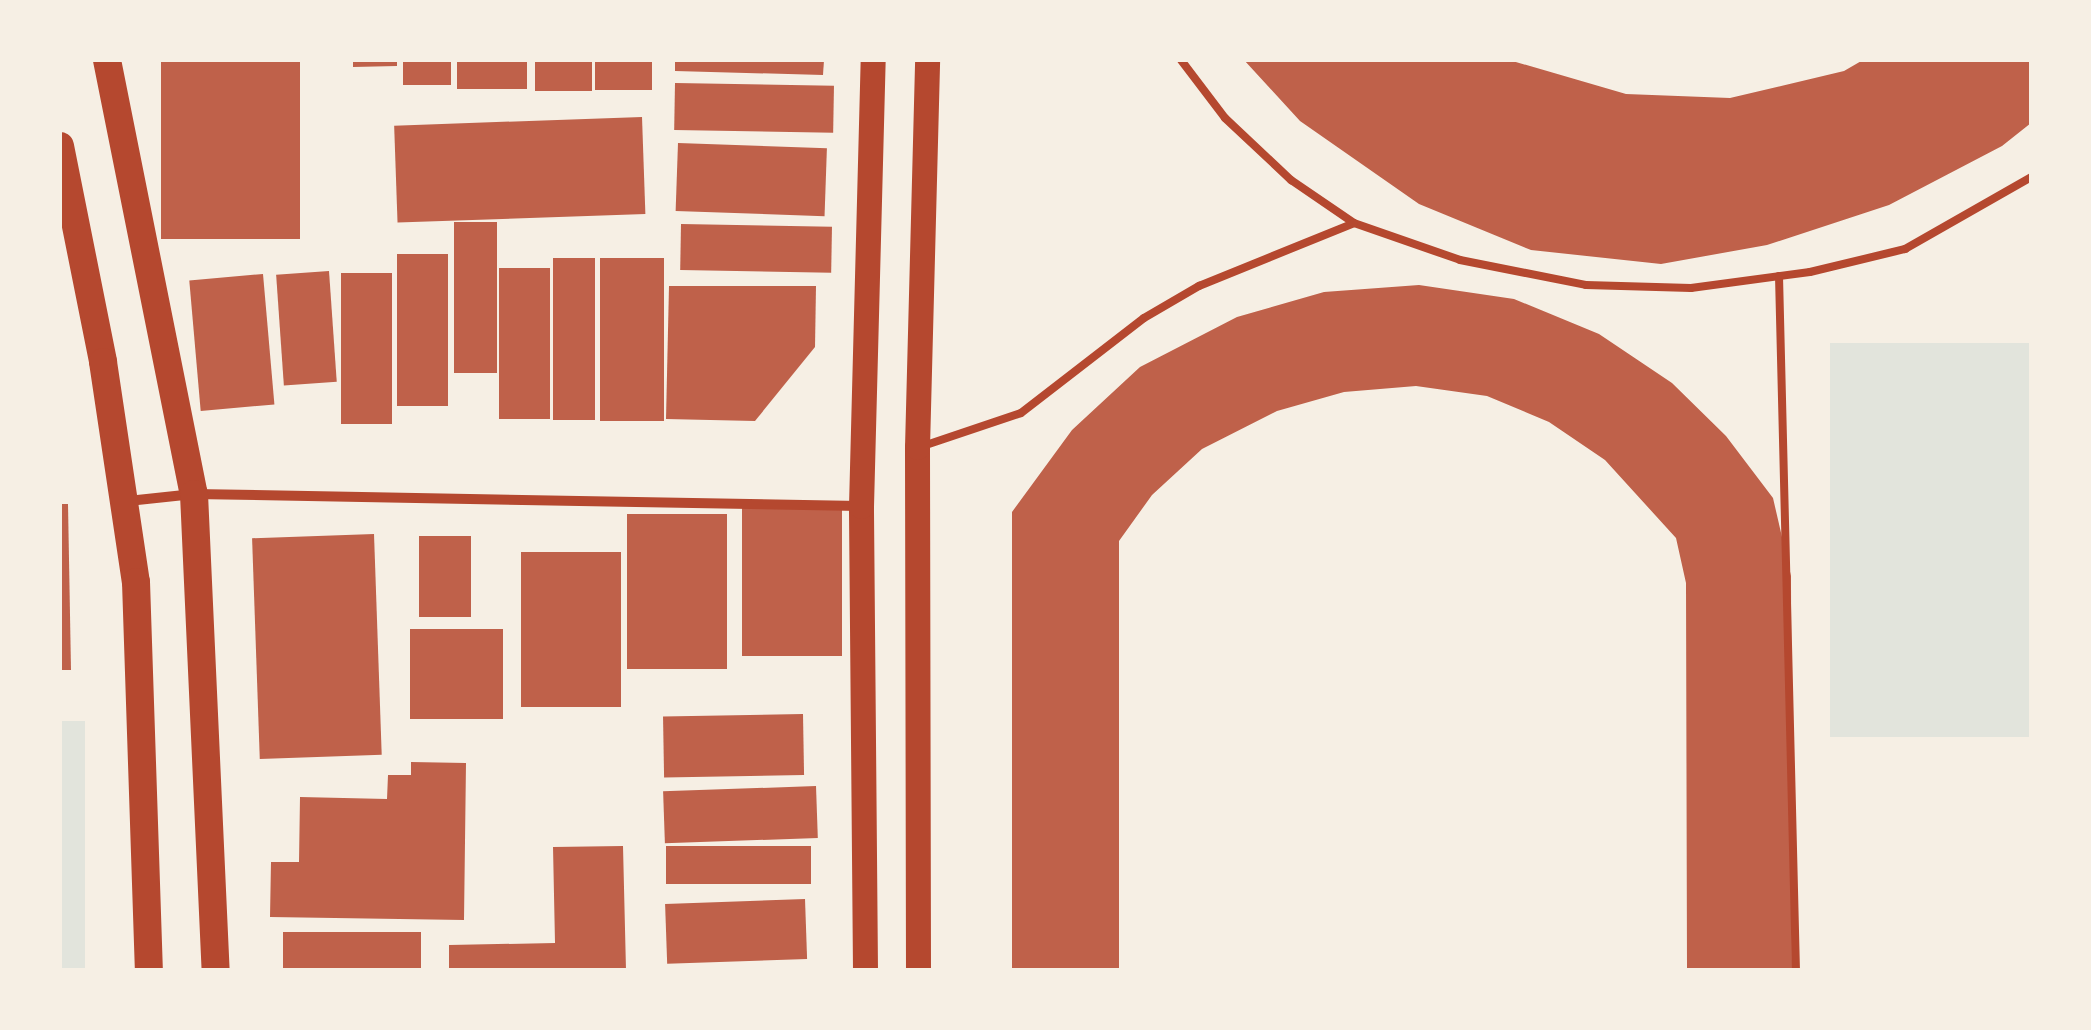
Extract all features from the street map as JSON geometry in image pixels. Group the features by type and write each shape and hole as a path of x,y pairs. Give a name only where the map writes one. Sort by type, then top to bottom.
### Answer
{"highway":[{"path":"107,60 194,494 216,970"},
{"path":"60,146 136,582 149,970"}],"main road":[{"path":"865,970 862,506 873,60"},
{"path":"918,970 916,447 927,60"}],"street":[{"path":"124,502 194,494 862,506"}],"lane":[{"path":"1181,60 1225,118 1291,180 1354,223 1460,260 1586,285 1691,288 1779,276 1905,249 2031,177"},
{"path":"916,447 1021,413 1144,318 1185,294 1354,223"},
{"path":"1779,276 1796,970"}],"shaded area":[{"path":"1830,343 2031,343 2031,737 1830,737"},
{"path":"60,721 85,721 85,970 60,970"}],"building":[{"path":"161,60 300,60 300,239 161,239"},
{"path":"353,60 397,60 397,66 353,67"},
{"path":"403,60 451,60 451,85 403,85"},
{"path":"457,60 527,60 527,89 457,89"},
{"path":"535,60 592,60 592,91 535,91"},
{"path":"595,60 652,60 652,90 595,90"},
{"path":"675,60 824,60 823,75 675,71"},
{"path":"1244,60 1509,60 1626,94 1730,98 1844,71 1863,60 2031,60 2031,123 2002,146 1889,205 1767,245 1661,264 1531,250 1419,204 1300,121"},
{"path":"675,83 834,86 833,133 674,130"},
{"path":"642,117 645,214 398,223 394,126"},
{"path":"678,143 827,148 825,216 676,211"},
{"path":"454,222 497,222 497,373 454,373"},
{"path":"681,224 832,227 831,273 680,270"},
{"path":"397,254 448,254 448,406 397,406"},
{"path":"553,258 595,258 595,420 553,420"},
{"path":"600,258 664,258 664,421 600,421"},
{"path":"499,268 550,268 550,419 499,419"},
{"path":"329,271 337,382 284,385 276,275"},
{"path":"341,273 392,273 392,424 341,424"},
{"path":"263,274 274,405 201,411 189,280"},
{"path":"1419,285 1514,299 1599,334 1672,383 1726,436 1773,498 1791,576 1792,970 1687,970 1686,583 1676,538 1605,460 1549,422 1487,396 1416,386 1344,392 1277,411 1202,449 1152,495 1119,541 1119,970 1012,970 1012,512 1072,430 1140,367 1237,317 1324,292"},
{"path":"669,286 816,286 815,347 755,421 666,419"},
{"path":"742,502 842,502 842,656 742,656"},
{"path":"60,504 68,504 71,670 60,670"},
{"path":"627,514 727,514 727,669 627,669"},
{"path":"374,534 382,755 260,759 252,538"},
{"path":"419,536 471,536 471,617 419,617"},
{"path":"521,552 621,552 621,707 521,707"},
{"path":"410,629 503,629 503,719 410,719"},
{"path":"803,714 804,775 664,777 663,716"},
{"path":"411,762 466,763 464,920 270,917 271,862 299,862 300,797 387,799 388,775 411,775"},
{"path":"816,786 818,838 665,843 663,791"},
{"path":"623,846 626,970 449,970 449,945 555,943 553,847"},
{"path":"666,846 811,846 811,884 666,884"},
{"path":"805,899 807,959 667,964 665,904"},
{"path":"283,932 421,932 421,970 283,970"}]}
